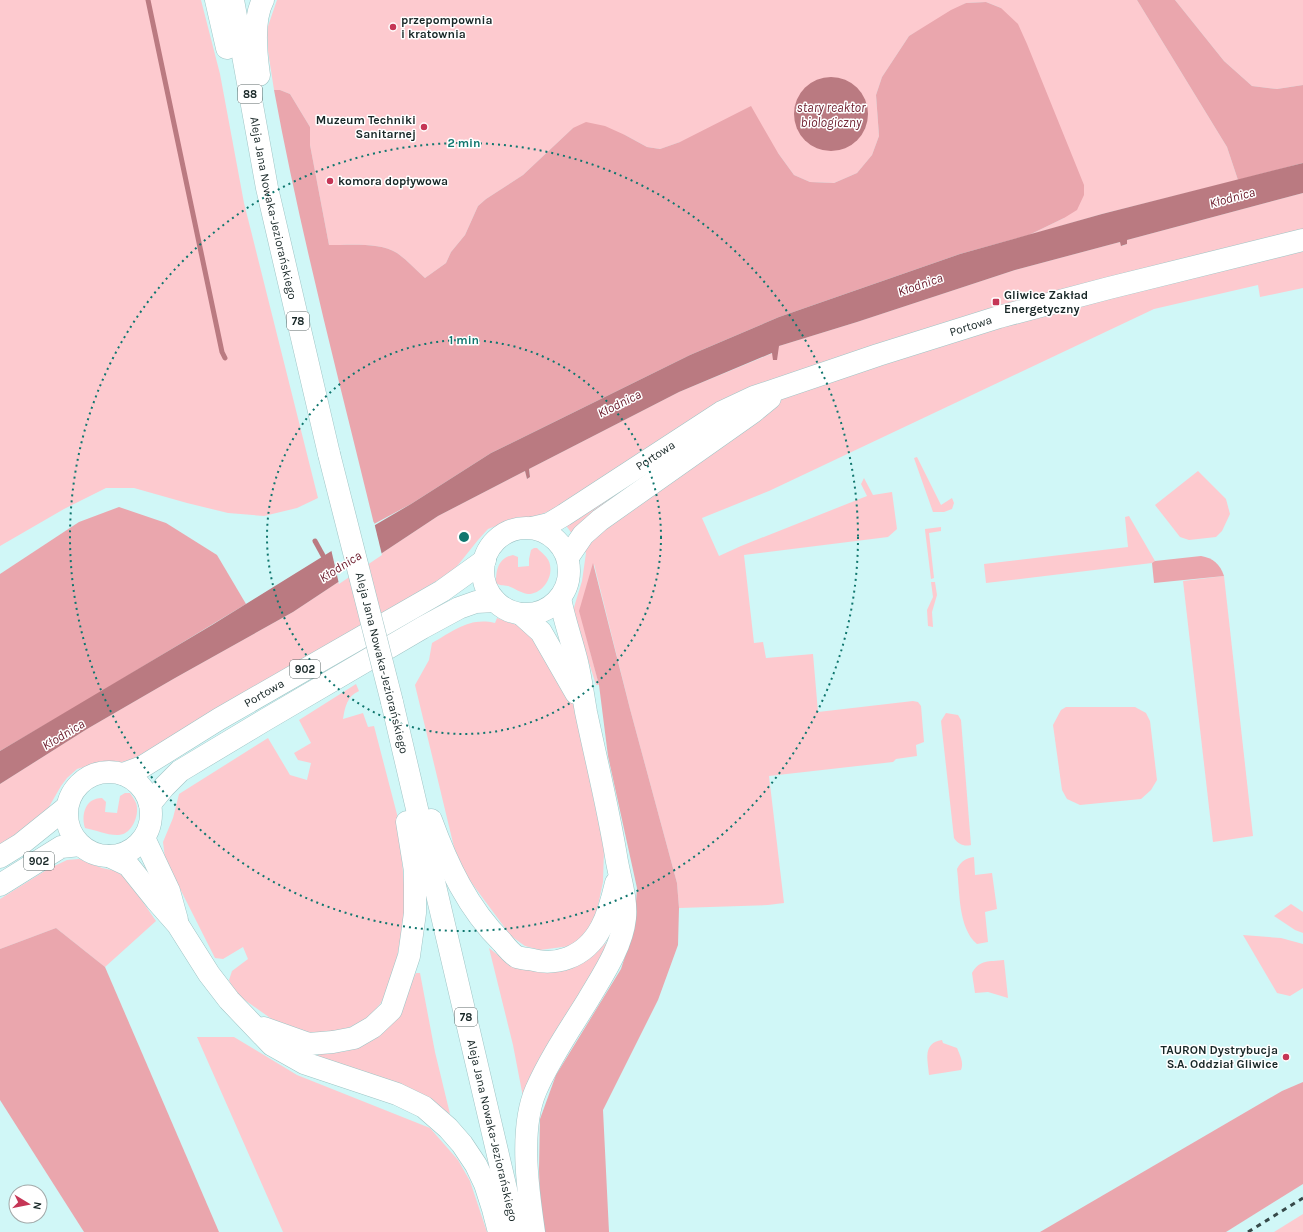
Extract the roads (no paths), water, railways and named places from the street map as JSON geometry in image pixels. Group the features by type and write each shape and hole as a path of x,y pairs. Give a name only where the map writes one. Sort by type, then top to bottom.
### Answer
{"main road":[{"name":"78","path":"216,0 251,158 267,188"},
{"name":"Aleja Jana Nowaka-Jeziorańskiego","path":"233,0 267,188 329,454 398,724 516,1232"},
{"name":"78","path":"263,0 256,30 257,62 261,92 267,188"},
{"name":"Portowa","path":"532,528 549,524 722,412 754,397 878,355 999,317 1303,240"},
{"name":"Portowa","path":"568,557 583,535 600,520 753,412 782,388"},
{"name":"902","path":"532,528 547,533 560,543 568,557 570,571 567,585 560,598 550,608 536,613 521,614 512,612 495,600 487,589 483,575 485,560 490,548 499,537 511,530 532,528"},
{"name":"Portowa","path":"123,774 142,767 218,719 442,591 485,560"},
{"path":"534,1232 530,1209 526,1155 528,1122 535,1091 550,1062 609,965 619,942 624,919 624,897 610,820 577,662 564,618 560,598"},
{"name":"Portowa","path":"150,804 180,771 265,720 459,608 476,602 495,600"},
{"path":"521,614 541,632 586,710"},
{"path":"398,724 435,830 466,896 488,928 518,956 542,963 558,962 574,955 586,947 595,938 604,923 611,905 619,874"},
{"path":"250,1023 309,1044 334,1042 354,1038 373,1028 391,1010 409,956 415,913 415,871 404,808 398,724"},
{"name":"902","path":"80,845 72,834 67,821 67,807 70,797 75,788 83,780 92,774 103,772 123,774 140,786 150,804 151,816 149,828 144,838"},
{"name":"902","path":"0,858 21,844 67,807"},
{"path":"80,845 99,855 109,856 122,854 134,848 144,838 169,892 178,925"},
{"name":"902","path":"0,885 61,847 80,845"},
{"path":"109,856 128,865 178,925 209,974 229,1000 272,1045 304,1063 397,1094 424,1107 448,1128 462,1144 476,1165 489,1196 499,1232"}],"water":[{"name":"stary reaktor biologiczny","path":"831,77 845,80 857,88 865,100 868,114 865,128 857,140 845,148 831,151 817,148 805,140 797,128 794,114 797,100 805,88 817,80"},
{"name":"Kłodnica","path":"1303,163 1303,193 1127,240 1127,244 1121,246 1120,242 1015,270 779,346 777,360 773,360 772,353 679,392 529,469 530,477 527,479 525,471 438,516 293,612 87,729 0,784 0,751 212,625 346,542 411,504 491,453 690,355 779,317 960,254 1102,214"}],"waterway":[{"path":"148,0 222,352 225,358"},
{"name":"Kłodnica","path":"315,541 326,561"}],"railway":[{"path":"1248,1232 1303,1198"}],"place":[{"name":"przepompownia i kratownia","path":"393,27"},
{"name":"Muzeum Techniki Sanitarnej","path":"424,127"},
{"name":"komora dopływowa","path":"330,181"},
{"name":"Gliwice Zakład Energetyczny","path":"996,302"},
{"name":"TAURON Dystrybucja S.A. Oddział Gliwice","path":"1286,1057"}]}
